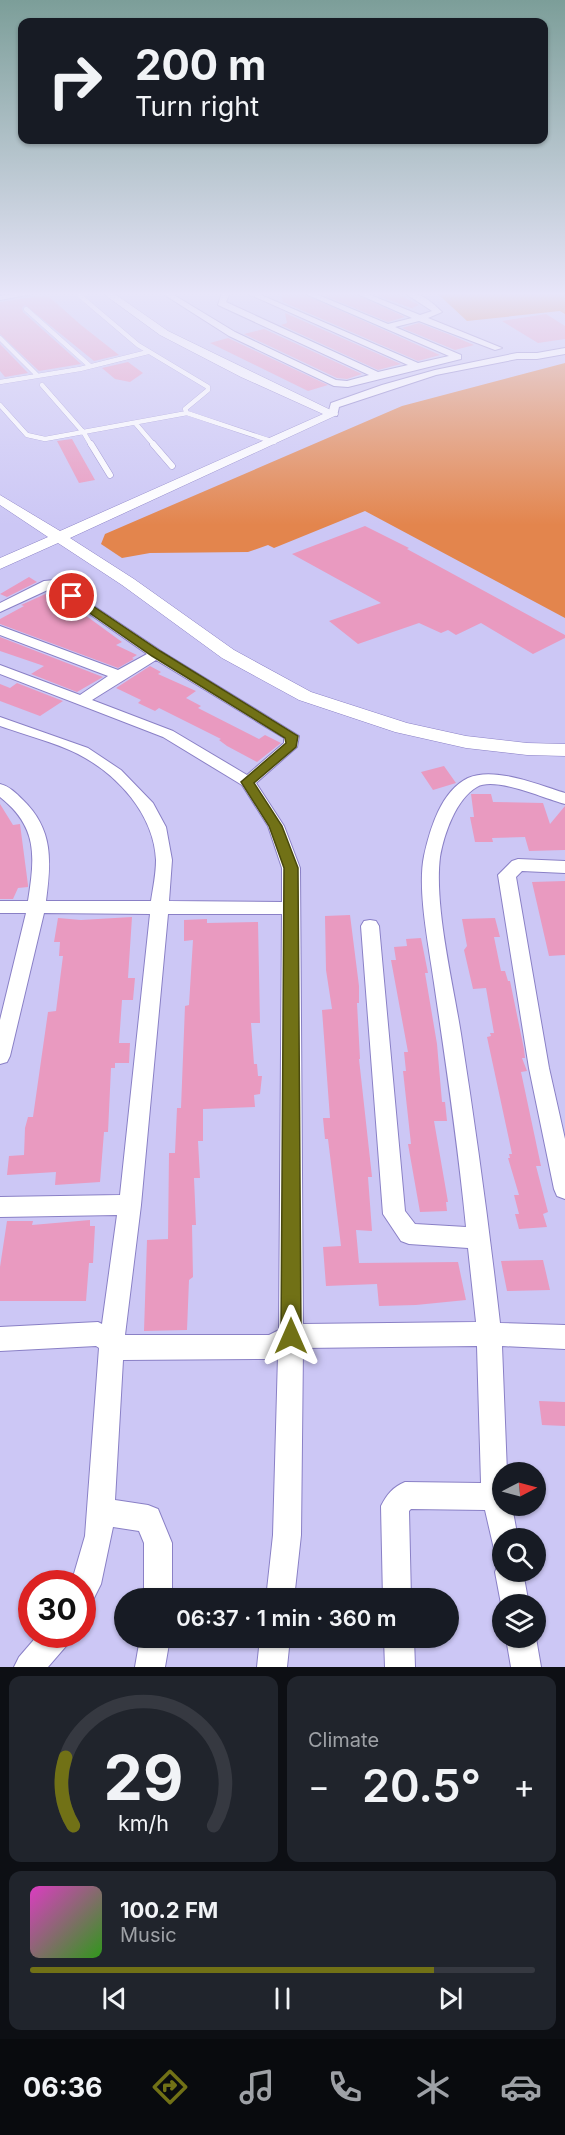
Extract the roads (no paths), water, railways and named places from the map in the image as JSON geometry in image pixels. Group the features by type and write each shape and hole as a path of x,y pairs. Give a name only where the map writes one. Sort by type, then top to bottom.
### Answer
{"street":[{"path":"237,370 333,414"},
{"path":"307,370 334,383 348,384 400,370"},
{"path":"366,370 377,375"},
{"path":"333,414 334,405 406,380 454,370"},
{"path":"0,564 333,414"},
{"path":"0,499 128,582 228,654 305,696 402,728 466,742 527,749 565,750"},
{"path":"0,608 48,584 55,584 156,654 291,736 292,744 248,782"},
{"path":"0,630 119,675"},
{"path":"82,700 156,654"},
{"path":"0,669 168,734 248,782 276,826 291,868 289,908 291,1336 287,1535 281,1588"},
{"path":"0,721 83,751 116,773 132,790 158,827 164,860 130,1205 112,1342 99,1536 90,1570"},
{"path":"493,1462 489,1334 472,1173 432,906 432,858 446,812 457,795 472,782 487,779 522,784 565,799"},
{"path":"0,789 26,812 37,831 43,864 36,908 0,1056"},
{"path":"565,867 518,865 507,875 539,1068 565,1189"},
{"path":"0,907 289,908"},
{"path":"370,926 394,1214 409,1234 479,1238"},
{"path":"0,1207 130,1205"},
{"path":"0,1339 98,1334 124,1348 271,1347 291,1336 489,1334 565,1337"},
{"path":"397,1588 395,1506 405,1495 492,1497"},
{"path":"100,1511 148,1519 158,1543 158,1588"},
{"path":"29,1667 46,1648"},
{"path":"150,1667 153,1648"},
{"path":"272,1667 274,1648"},
{"path":"399,1648 400,1667"},
{"path":"523,1648 526,1667"}],"lane":[{"path":"32,370 37,375"},
{"path":"0,382 68,370"},
{"path":"179,370 208,387 208,390 185,409 187,413"},
{"path":"42,385 84,433 110,475"},
{"path":"0,405 20,429 33,437 45,439 187,413 274,442"},
{"path":"136,424 172,466"}]}
